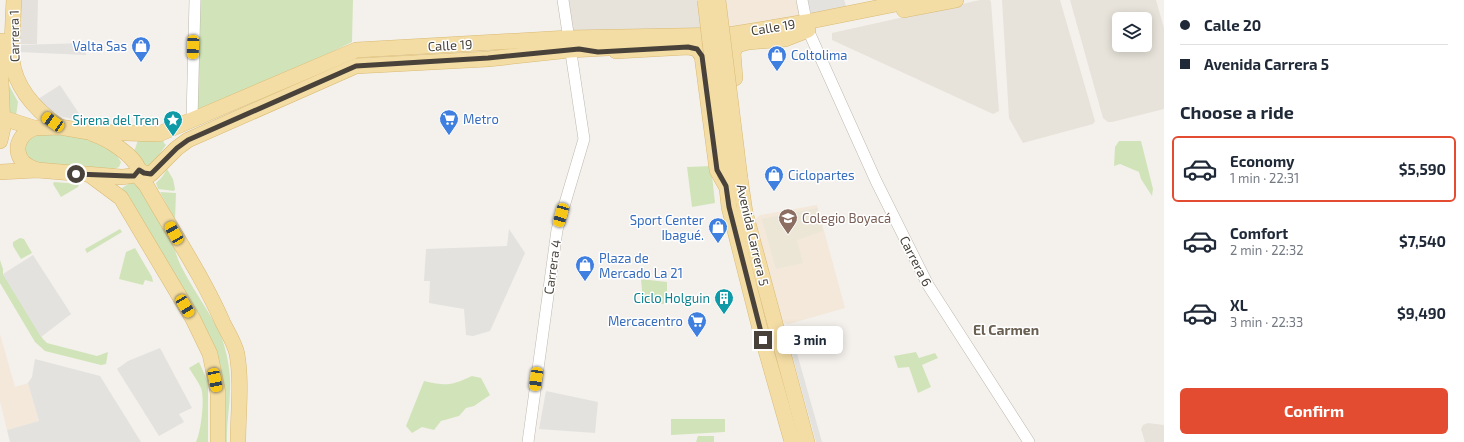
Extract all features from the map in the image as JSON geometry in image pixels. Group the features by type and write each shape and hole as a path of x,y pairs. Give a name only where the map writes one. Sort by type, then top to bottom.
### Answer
{"main road":[{"name":"Carrera 1","path":"0,141 3,128 1,118 4,0"},
{"name":"Carrera 1","path":"14,0 12,59 17,75 24,91 34,105 46,117 60,127"},
{"path":"699,0 702,35"},
{"name":"Avenida Carrera 5","path":"705,0 733,182 745,212 808,442"},
{"name":"Avenida Carrera 5","path":"718,0 733,182 729,207 761,333 792,442"},
{"name":"Calle 19","path":"1,118 34,128 60,127 89,132 159,134 356,50 727,42 807,26 956,0"},
{"name":"Calle 19","path":"140,176 182,144 356,66 488,58 573,46 702,35 728,35 807,26 911,1"},
{"path":"573,46 598,52 688,47 697,49 702,56 717,170 733,182 744,173 744,161 732,56 734,48 741,43 792,38 807,26"},
{"path":"228,104 226,111 233,119 236,119"},
{"path":"192,119 199,124 215,129"},
{"path":"34,128 27,131 22,136 18,143 17,150 19,158 24,164 37,170"},
{"path":"89,132 102,137 132,158 137,165 140,176 216,308 236,352 240,401 238,442"},
{"path":"0,172 37,170 90,175 140,176"},
{"path":"90,175 121,198 193,319 210,354 218,393 218,442"}],"street":[{"path":"192,119 195,0"},
{"name":"Carrera 4","path":"528,442 557,230 584,139 573,46 563,0"},
{"name":"Carrera 6","path":"802,0 807,26 876,181 928,285 1029,442"}],"shaded area":[{"path":"20,0 38,0 37,44 19,44"},
{"path":"566,0 699,0 701,32 570,36"},
{"path":"725,0 797,0 800,15 798,20 729,33"},
{"path":"808,0 844,0 848,11 814,19 809,8"},
{"path":"980,0 990,0 991,2 999,111 993,114 832,40 832,33"},
{"path":"1002,0 1060,0 1095,121 1093,124 1023,143 1009,118"},
{"path":"1070,0 1156,0 1164,28 1164,109 1108,122 1103,118"},
{"path":"85,43 86,55 18,52 18,45"},
{"path":"60,85 84,121 63,117 41,104 38,99"},
{"path":"817,205 845,308 789,324 784,323 781,320 755,220 760,215"},
{"name":"Colegio Boyacá","path":"817,208 823,231 797,240 803,263 776,269 762,219"},
{"path":"509,229 525,253 490,331 473,336 466,335 464,309 429,303 430,281 424,281 426,249 507,246"},
{"path":"33,255 71,314 41,337 3,274"},
{"path":"0,334 15,387 28,383 39,421 7,430 0,401"},
{"path":"795,344 822,442 816,442 790,347"},
{"path":"160,348 192,408 179,414 184,422 159,436 117,369 128,361"},
{"path":"35,359 100,376 141,442 10,442 7,430 39,421 28,383 32,377"},
{"path":"546,391 598,402 595,433 539,429"},
{"path":"1148,423 1164,425 1164,442 1145,442 1141,429 1143,425"}],"green space":[{"path":"200,0 353,0 352,42 273,81 197,110"},
{"path":"7,85 9,85 18,102 16,116 9,112"},
{"path":"39,133 89,137 114,151 121,162 119,167 114,169 48,168 27,160 24,148 25,143"},
{"path":"138,140 163,140 166,145 151,166 146,166 133,151"},
{"path":"1119,141 1141,141 1153,189 1152,196 1141,179 1139,172 1120,164 1114,166 1115,147"},
{"path":"711,166 715,203 692,207 687,167"},
{"path":"167,169 173,179 174,191 158,189 156,183"},
{"path":"54,182 79,184 78,187 61,197 53,184"},
{"path":"138,182 175,247 181,266 221,336 227,355 230,376 227,442 222,442 217,354 210,337 122,188 130,183"},
{"path":"160,192 176,193 175,220"},
{"path":"120,229 122,232 87,253 85,249"},
{"path":"20,238 24,239 32,253 21,259 13,246 13,242"},
{"path":"135,248 152,277 153,282 145,280 143,285 119,279 126,252"},
{"path":"0,260 3,274 43,339 47,343 97,356 108,352 106,364 101,365 45,351 35,342 0,283"},
{"path":"641,279 667,282 667,304 643,303"},
{"path":"916,352 919,358 935,353 938,358 922,365 931,387 918,393 909,367 898,368 894,356"},
{"path":"199,362 208,382 208,442 196,442 202,415 203,400 200,385 189,368"},
{"path":"472,376 481,378 490,395 474,406 466,408 459,416 441,421 434,430 422,427 412,433 406,426 424,381 438,384 448,384 458,382"},
{"path":"671,419 725,419 725,432 671,435"},
{"path":"698,436 714,436 714,442 696,442"}],"place":[{"name":"Valta Sas","path":"141,63"},
{"name":"Coltolima","path":"777,72"},
{"name":"Metro","path":"449,136"},
{"name":"Sirena del Tren","path":"173,137"},
{"name":"Ciclopartes","path":"774,192"},
{"name":"Colegio Boyacá","path":"788,235"},
{"name":"Sport Center Ibagué.","path":"718,244"},
{"name":"Plaza de Mercado La 21","path":"585,282"},
{"name":"Ciclo Holguin","path":"724,315"},
{"name":"Mercacentro","path":"697,338"}],"district":[{"name":"El Carmen","path":"1006,330"}],"route":[{"path":"76,174 121,177 134,176 139,170 144,173 151,174 177,148 188,140 356,66 488,58 579,49 598,52 688,47 697,49 702,56 717,170 726,186 729,207 763,340"}]}
